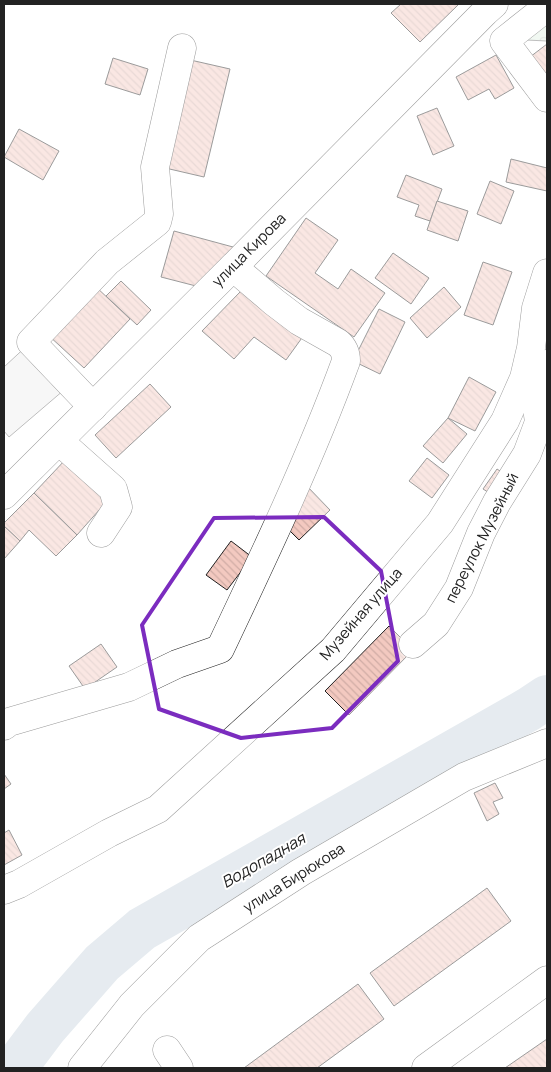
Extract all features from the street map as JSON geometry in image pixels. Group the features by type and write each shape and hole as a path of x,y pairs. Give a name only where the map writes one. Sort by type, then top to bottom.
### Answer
{"street":[{"name":"улица Кирова","path":"4,496 233,267 486,6"},
{"path":"547,7 504,40 547,98"},
{"path":"93,407 31,342 107,262 156,222 159,214 155,167 182,48"},
{"path":"4,726 9,722 28,716 128,687 177,664 220,649 261,564 328,411 346,361 342,346 338,342 299,321 233,267"},
{"name":"Музейная улица","path":"4,890 19,884 109,833 158,808 333,650 440,523 505,421 524,378 536,308 547,273"},
{"name":"переулок Музейный","path":"413,644 436,624 459,588 481,533 526,454 539,422 535,393 538,382 546,369 546,360 532,340"},
{"path":"59,441 113,489 118,507 101,533"},
{"name":"улица Бирюкова","path":"82,1068 132,1005 199,938 301,872 464,777 547,743"},
{"path":"426,1068 547,980"}],"highlighted area":[{"path":"324,517 381,571 398,661 332,728 241,738 159,709 142,625 214,518"}],"green space":[{"path":"547,4 547,41 526,40"}],"shaded area":[{"path":"31,342 71,384 9,437 4,431 4,367"}],"building":[{"path":"401,4 458,5 420,42 391,13"},
{"path":"547,44 547,81 530,57"},
{"path":"496,55 514,88 495,99 489,89 468,100 456,77"},
{"path":"113,58 148,69 140,95 105,84"},
{"path":"186,59 230,69 204,177 161,167"},
{"path":"437,108 454,146 433,155 417,116"},
{"path":"19,129 59,151 43,180 4,157"},
{"path":"511,159 547,168 547,191 506,182"},
{"path":"406,175 442,189 430,221 415,216 419,205 397,197"},
{"path":"490,181 514,191 501,224 477,214"},
{"path":"437,201 468,211 458,241 427,230"},
{"path":"306,218 338,240 315,273 338,289 351,269 385,293 354,337 266,276"},
{"path":"174,231 233,247 196,286 161,277"},
{"path":"393,253 429,278 411,304 375,278"},
{"path":"483,262 512,272 493,325 464,315"},
{"path":"121,281 151,310 137,325 106,296"},
{"path":"94,285 130,319 84,368 48,335"},
{"path":"444,287 461,307 427,338 410,318"},
{"path":"241,291 304,335 286,360 254,337 234,359 202,331"},
{"path":"379,309 405,322 380,374 353,361"},
{"path":"469,377 496,392 475,431 448,418"},
{"path":"150,384 171,407 116,458 95,435"},
{"path":"448,418 467,434 443,463 423,446"},
{"path":"427,458 449,475 432,498 409,481"},
{"path":"66,459 108,500 77,535 34,493"},
{"path":"497,469 509,477 496,497 483,489"},
{"path":"305,484 330,510 299,540 282,523"},
{"path":"34,493 77,535 56,556 29,530 20,541 4,526 4,523"},
{"path":"4,526 20,541 4,559"},
{"path":"231,541 252,557 227,590 206,575"},
{"path":"389,626 413,650 349,715 325,691"},
{"path":"101,644 117,667 85,689 69,666"},
{"path":"4,774 11,784 4,789"},
{"path":"495,783 503,798 493,802 499,814 487,821 474,793"},
{"path":"9,830 22,855 4,865 4,833"},
{"path":"487,888 511,921 394,1006 370,973"},
{"path":"358,984 384,1019 317,1068 244,1068"},
{"path":"547,1039 547,1068 505,1068"}],"waterway":[{"name":"Водопадная","path":"15,1068 45,1028 102,963 142,929 547,697"}]}
